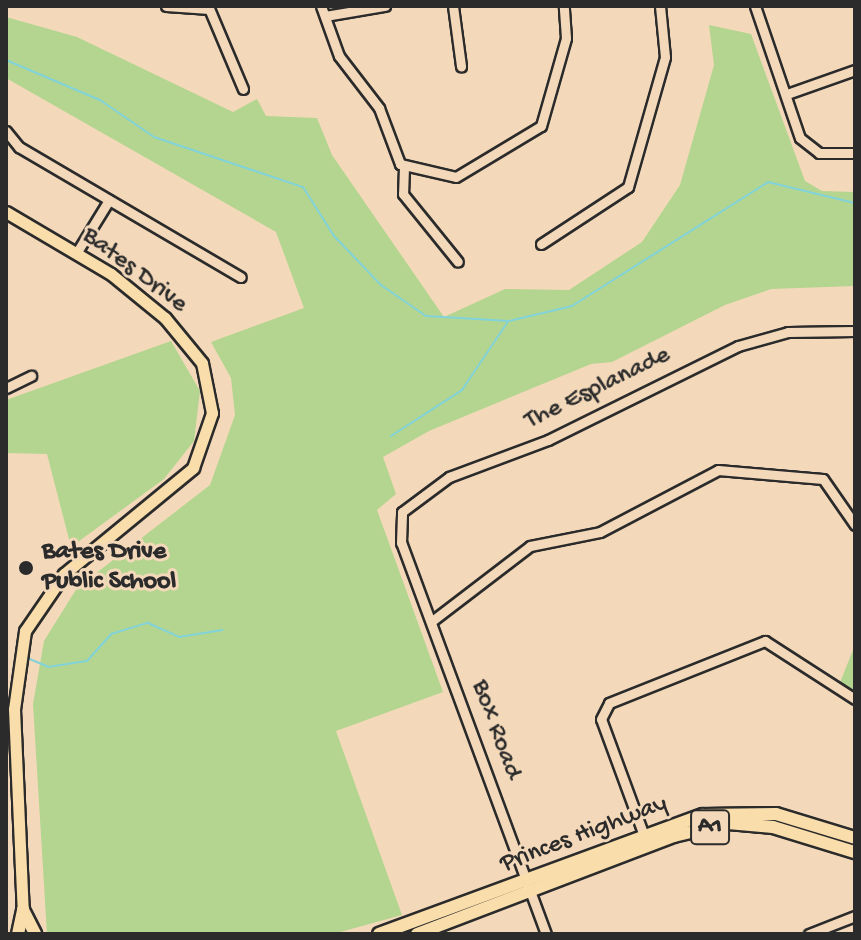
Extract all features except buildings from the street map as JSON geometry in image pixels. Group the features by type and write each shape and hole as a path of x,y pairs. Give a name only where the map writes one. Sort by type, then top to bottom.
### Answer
{"highway":[{"name":"Princes Highway","path":"417,934 643,833 737,812 776,814 855,838"},
{"name":"Princes Highway","path":"379,934 728,823 773,827 855,852"},
{"path":"21,934 23,910"},
{"path":"23,910 35,934"}],"main road":[{"name":"Bates Drive","path":"6,212 77,252 184,338 206,373 212,413 193,468 64,574 25,631 14,709 23,910"}],"street":[{"path":"166,6 209,7 243,89"},
{"path":"385,6 323,11 339,56 379,108 404,167 403,194 458,262"},
{"path":"453,6 461,66"},
{"path":"404,167 467,175 537,130 566,38 564,6"},
{"path":"541,244 628,187 665,57 660,6"},
{"path":"755,6 808,148 855,153"},
{"path":"787,94 855,70"},
{"path":"6,131 109,200 241,277"},
{"path":"77,252 109,200"},
{"name":"The Esplanade","path":"401,543 406,506 449,477 548,440 738,346 788,332 855,331"},
{"path":"6,388 31,376"},
{"path":"432,621 530,546 600,532 718,470 823,479 855,525"},
{"name":"Box Road","path":"401,543 546,934"},
{"path":"643,833 601,719 609,703 765,641 855,699"},
{"path":"809,934 855,916"}],"green space":[{"path":"6,17 77,37 233,112 257,99 266,116 317,118 332,155 444,317 505,289 569,290 642,242 680,185 714,65 709,25 751,34 805,181 822,191 855,192 855,286 771,289 725,305 612,362 591,364 429,431 383,457 396,494 377,510 443,692 336,731 402,915 333,934 47,934 33,704 44,641 77,588 210,485 235,415 231,378 211,342 304,308 276,232 6,78"},
{"path":"171,341 200,391 194,441 164,479 71,547 47,454 6,453 6,400"},
{"path":"855,645 855,694 839,685"}],"waterway":[{"path":"6,60 100,100 154,137 303,187 334,236 381,285 426,316 509,321 572,306 768,182 855,203"},
{"path":"391,436 462,390 507,323"},
{"path":"25,657 48,667 87,661 111,634 148,623 179,637 222,630"}],"place":[{"name":"Bates Drive Public School","path":"26,568"}]}
